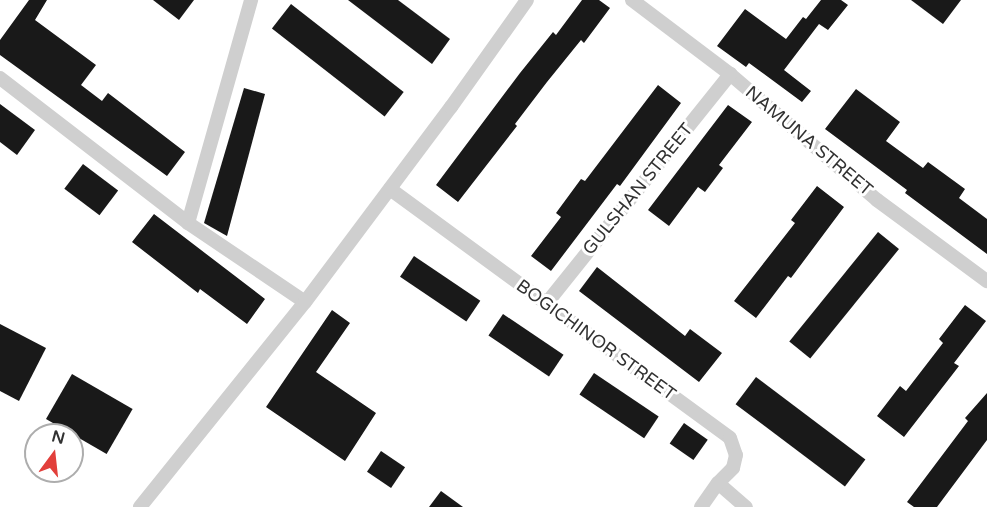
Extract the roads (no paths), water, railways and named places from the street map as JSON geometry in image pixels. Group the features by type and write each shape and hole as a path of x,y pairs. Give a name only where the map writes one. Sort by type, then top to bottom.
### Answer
{"street":[{"path":"188,223 251,0"},
{"path":"140,507 304,302 390,189 527,0"},
{"name":"NAMUNA STREET","path":"633,0 730,74 878,200 987,281"},
{"name":"GULSHAN STREET","path":"546,304 730,74"},
{"path":"0,78 188,223 304,302"},
{"name":"BOGICHINOR STREET","path":"390,189 730,438 736,455 733,468 718,483"},
{"path":"701,507 718,483 746,507"}]}
